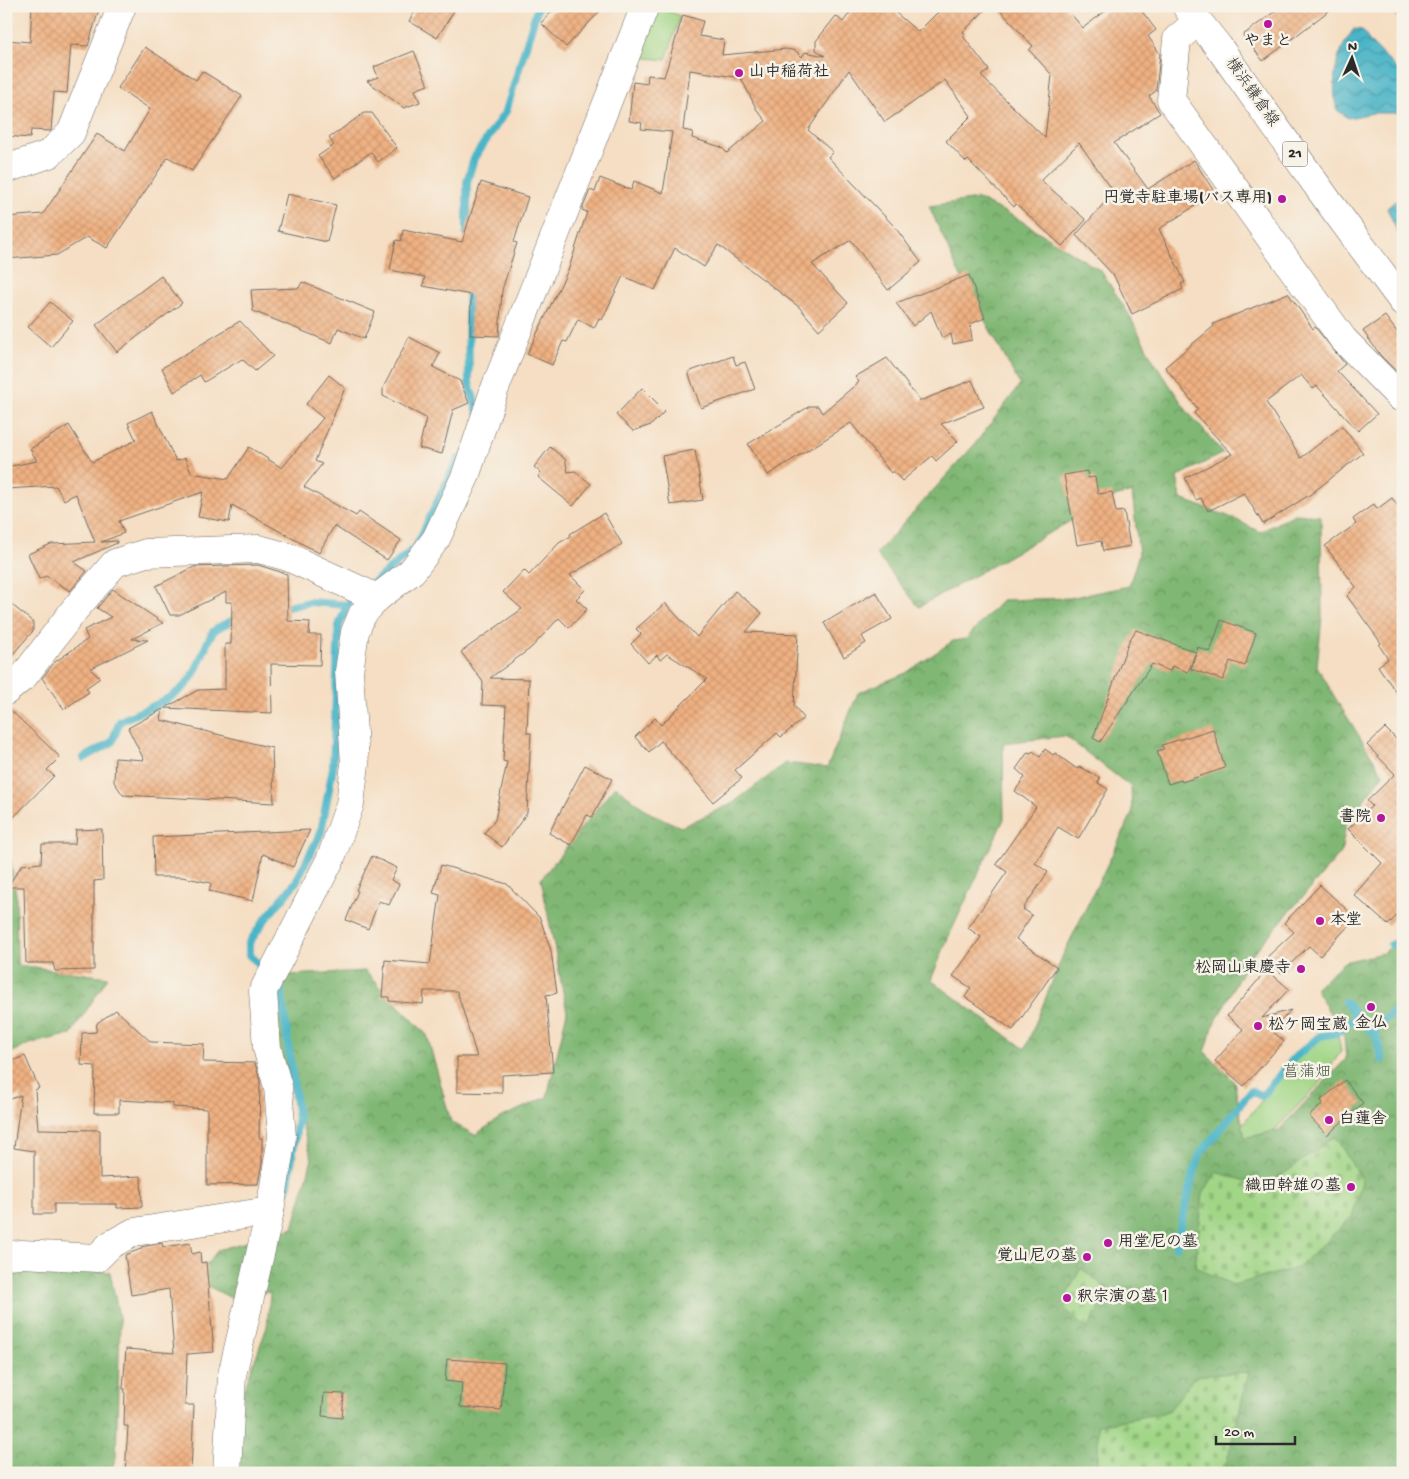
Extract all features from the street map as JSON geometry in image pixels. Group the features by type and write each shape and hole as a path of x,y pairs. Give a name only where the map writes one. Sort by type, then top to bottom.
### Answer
{"street":[{"path":"6,169 50,154 72,133 122,6"},
{"path":"227,1473 232,1375 270,1211 282,1137 278,1087 267,1048 263,991 331,858 346,818 354,781 350,656 362,615 377,598 412,571 436,539 465,477 494,390 645,6"},
{"path":"1192,14 1177,39 1171,100 1343,339 1383,382 1400,397 1403,397"},
{"name":"横浜鎌倉線","path":"1192,14 1403,302"},
{"path":"6,692 24,676 75,609 115,563 146,553 259,549 288,558 377,598"},
{"path":"6,1255 22,1254 97,1258 110,1245 134,1232 270,1211"}],"shaded area":[{"path":"1386,6 1403,6 1403,26"}],"green space":[{"path":"655,6 680,16 666,60 639,57"},
{"path":"978,199 1015,217 1101,271 1128,313 1153,360 1187,411 1223,453 1177,477 1181,499 1233,518 1260,532 1295,514 1321,516 1322,617 1317,666 1383,774 1346,824 1341,853 1249,958 1213,1027 1205,1052 1234,1081 1245,1138 1279,1130 1346,1059 1344,1037 1315,988 1344,962 1383,953 1403,933 1403,1473 236,1473 244,1389 267,1327 270,1292 231,1298 204,1284 205,1266 218,1250 293,1228 312,1159 272,1021 288,975 365,971 427,1035 451,1122 475,1135 500,1118 547,1097 567,1012 541,879 615,786 650,813 681,827 733,803 786,763 827,768 858,693 906,673 953,641 966,639 1002,600 1069,598 1129,586 1139,554 1132,492 1111,498 919,607 876,554 975,444 1020,385 958,271 929,206","holes":["1065,736 1131,787 1132,814 1063,955 1025,1049 931,980 948,938 1004,819 1003,743"]},
{"path":"6,842 8,842 16,894 17,965 108,977 71,1034 30,1044 6,1055"},
{"name":"菖蒲畑","path":"1338,1035 1341,1051 1320,1083 1242,1164 1218,1154 1295,1060 1322,1038"},
{"path":"1335,1136 1362,1181 1352,1217 1297,1268 1233,1285 1195,1267 1203,1194 1216,1172 1266,1187"},
{"path":"55,1268 110,1272 120,1322 116,1458 110,1473 6,1473 6,1269"},
{"path":"1081,1268 1108,1290 1087,1330 1061,1306"},
{"path":"1249,1372 1224,1473 1098,1473 1098,1425 1168,1412 1195,1376"}],"water":[{"path":"1354,29 1362,30 1370,42 1403,75 1403,113 1373,113 1348,118 1337,110 1334,88 1336,67 1342,48"},
{"path":"1403,196 1403,245 1387,208"}],"building":[{"path":"32,6 100,6 88,46 71,45 67,93 54,92 51,131 31,130 30,138 6,136 6,40 30,42"},
{"path":"418,6 457,6 437,38 409,21"},
{"path":"557,6 605,6 566,47 541,23"},
{"path":"855,6 888,6 918,32 944,6 989,6 963,32 965,34 963,36 989,70 981,76 1045,138 1052,75 1029,50 1033,46 996,6 1064,6 1083,28 1112,6 1138,6 1156,30 1148,36 1160,54 1156,91 1149,96 1160,113 1114,143 1148,189 1194,160 1215,193 1159,229 1185,282 1181,284 1183,289 1132,314 1114,276 1076,235 1114,192 1079,143 1041,180 1086,220 1062,246 1016,204 1014,207 968,160 966,162 946,141 971,116 945,80 885,122 849,70 808,130 833,152 828,157 894,226 921,262 888,290 851,240 812,264 848,303 819,330 799,307 718,245 704,267 675,248 655,290 623,276 602,320 599,318 594,328 578,319 567,342 563,341 552,365 527,354 569,268 587,212 582,210 590,190 595,192 600,178 631,190 634,181 663,193 672,132 641,129 642,123 629,121 633,82 647,84 648,75 664,77 683,15 703,21 699,36 724,40 722,55 786,49 796,51 802,57 805,52 825,56 816,50 816,41 836,16 843,22","holes":["690,70 741,78 757,110 766,121 727,153 721,147 692,138 693,132 683,130"]},
{"path":"1282,6 1335,6 1263,61 1243,35"},
{"path":"145,47 196,80 202,71 242,96 192,171 168,157 107,248 87,237 57,255 6,259 6,217 43,214 97,134 125,151 150,109 118,88"},
{"path":"414,51 428,85 415,90 420,102 404,108 367,81 378,77 374,67"},
{"path":"364,113 372,113 397,148 378,162 371,152 335,178 318,156 334,145 329,138"},
{"path":"481,182 528,197 514,242 517,243 502,290 499,336 470,335 471,295 423,286 425,277 390,270 396,240 401,241 403,230 462,242"},
{"path":"287,194 336,205 327,242 278,231"},
{"path":"969,275 985,318 970,324 972,340 953,344 951,334 942,338 931,311 913,326 896,303"},
{"path":"161,276 182,303 117,352 96,325"},
{"path":"302,282 375,312 364,339 338,328 332,343 253,311 251,290 299,288"},
{"path":"1288,293 1313,329 1315,327 1345,364 1337,371 1377,414 1358,431 1317,386 1313,389 1301,375 1266,402 1301,458 1342,426 1363,453 1311,494 1263,524 1244,493 1208,511 1201,498 1196,500 1185,478 1232,454 1194,413 1198,409 1165,367 1214,326 1213,324"},
{"path":"50,302 73,321 51,347 28,327"},
{"path":"1385,316 1403,340 1403,378 1381,356 1363,331"},
{"path":"240,321 273,356 255,371 242,359 204,382 200,375 174,392 162,368"},
{"path":"409,337 440,353 433,367 460,381 469,403 453,410 442,454 419,448 426,418 383,396 383,388"},
{"path":"733,356 736,365 745,362 755,389 701,408 688,372"},
{"path":"887,358 920,401 972,380 984,407 941,424 958,441 936,461 932,456 902,481 893,471 891,473 851,423 768,475 748,444 810,406 818,406 822,413 859,382 855,377"},
{"path":"329,375 345,388 315,461 322,464 304,487 356,516 359,512 401,540 387,560 334,526 319,553 232,505 229,522 198,517 203,492 119,521 124,533 101,542 117,541 117,543 74,562 87,571 70,591 46,576 39,579 28,554 51,544 95,542 76,494 64,500 56,486 6,489 6,467 37,461 30,449 69,425 92,462 136,440 128,423 152,411 176,461 185,458 191,473 228,479 249,447 282,468 323,418 306,404"},
{"path":"642,388 665,411 651,425 633,431 616,415"},
{"path":"550,447 565,459 568,472 575,471 591,484 573,506 538,477 541,473 534,467"},
{"path":"695,450 703,500 670,505 662,456"},
{"path":"1087,471 1088,478 1095,477 1098,494 1112,492 1116,512 1124,511 1130,546 1103,551 1101,541 1077,545 1064,475"},
{"path":"1392,498 1403,512 1403,702 1378,666 1388,659 1379,645 1381,643 1347,596 1356,587 1325,546 1356,524 1353,519 1374,504 1377,509"},
{"path":"604,513 622,544 570,575 585,590 576,599 587,609 569,628 559,618 531,648 490,678 529,679 527,733 531,733 527,813 502,847 484,833 495,820 507,762 503,761 506,706 482,705 483,682 461,652 522,609 503,592 524,570 529,575 559,543"},
{"path":"258,565 287,574 288,621 310,622 309,635 321,635 320,665 271,664 272,713 165,708 198,690 225,689 225,644 231,644 232,602 226,602 226,592 179,615 170,615 156,586 194,567"},
{"path":"113,589 163,623 132,639 148,640 90,669 100,678 86,688 89,692 64,709 42,678 55,662 88,639 84,630 111,617 97,608"},
{"path":"735,591 762,613 746,632 798,634 794,706 804,718 781,737 777,733 735,770 742,778 713,802 661,741 649,752 635,737 655,718 661,725 707,679 667,654 660,660 657,655 648,663 631,644 641,634 636,629 665,603 697,637"},
{"path":"876,592 892,619 862,636 866,643 844,657 824,623"},
{"path":"6,600 33,622 33,631 6,662"},
{"path":"1221,620 1256,633 1245,666 1230,661 1223,680 1191,669 1198,647 1210,652"},
{"path":"1136,630 1196,652 1188,672 1172,666 1170,671 1152,664 1100,742 1093,738 1129,641"},
{"path":"6,706 60,757 47,770 54,776 6,825"},
{"path":"163,709 161,720 272,748 274,803 123,795 114,782 115,758 144,760 128,728"},
{"path":"1385,728 1403,746 1403,909 1388,925 1354,895 1382,863 1348,829 1372,806 1367,801 1395,774 1367,745"},
{"path":"1213,729 1225,768 1182,782 1181,780 1168,784 1157,751 1164,749 1162,745"},
{"path":"1045,749 1053,755 1055,753 1077,769 1079,766 1100,778 1098,783 1108,789 1078,839 1058,827 1035,863 1048,872 1023,909 1032,915 1016,939 1057,967 1013,1030 965,997 971,988 953,976 981,937 968,928 1007,872 996,864 1036,807 1015,791 1025,777 1016,769 1028,752 1031,753 1033,751 1040,757"},
{"path":"585,765 612,779 592,817 587,815 571,845 549,833"},
{"path":"102,829 103,880 94,881 94,970 55,971 53,963 26,963 24,887 7,887 22,865 41,863 42,844 75,844 76,830"},
{"path":"310,830 293,867 263,854 253,901 209,891 211,883 182,877 154,877 153,837"},
{"path":"372,856 397,868 391,880 399,884 389,905 379,901 368,929 346,920 358,891 356,890"},
{"path":"441,865 507,884 540,918 551,951 557,993 546,995 553,1072 502,1075 502,1093 457,1092 457,1057 477,1057 457,991 424,991 423,1004 389,1001 389,997 382,997 385,960 430,964 440,895 433,893"},
{"name":"本堂","path":"1320,885 1356,918 1320,956 1309,946 1281,973 1266,958 1294,932 1284,923"},
{"name":"松ケ岡宝蔵","path":"1267,970 1289,989 1262,1018 1291,1010 1272,1031 1284,1041 1244,1086 1215,1061 1243,1029 1227,1016"},
{"path":"116,1010 151,1042 204,1044 203,1062 255,1063 260,1081 259,1138 262,1138 262,1163 258,1184 207,1185 207,1109 173,1107 173,1103 119,1100 119,1113 94,1113 95,1066 81,1065 82,1033 96,1032 97,1023"},
{"path":"25,1056 39,1088 35,1090 38,1129 100,1130 100,1178 141,1176 142,1207 117,1208 117,1204 54,1204 54,1214 34,1214 34,1151 14,1148 21,1095 6,1101 6,1063"},
{"name":"白蓮舎","path":"1345,1080 1363,1103 1327,1135 1309,1116 1323,1104 1321,1100"},
{"path":"162,1243 163,1247 190,1243 192,1254 200,1252 201,1263 206,1262 214,1352 187,1354 185,1405 194,1405 191,1473 125,1473 128,1426 124,1426 125,1389 123,1389 126,1349 174,1353 169,1289 131,1295 125,1255 141,1249 141,1247"},
{"path":"447,1359 505,1363 501,1410 460,1407 462,1383 445,1381"},
{"path":"324,1393 344,1394 342,1418 322,1416"}],"waterway":[{"path":"467,234 467,182 474,158 506,111 538,6"},
{"path":"468,286 469,383 478,413"},
{"path":"367,588 416,547 458,459"},
{"path":"268,971 249,955 249,943 264,921 296,882 321,832 333,767 339,626 347,605 358,596"},
{"path":"278,609 310,602 347,605"},
{"path":"84,758 112,742 120,721 166,700 182,688 193,675 213,632 222,625 240,618"},
{"path":"1391,945 1397,942 1403,947"},
{"path":"276,978 280,982 298,1118 287,1190"},
{"path":"1345,1002 1376,1036 1382,1059"},
{"path":"1372,1032 1403,1003"},
{"path":"1176,1247 1191,1182 1200,1154 1251,1091 1262,1096 1295,1057 1320,1036 1336,1033 1358,1016"}],"place":[{"name":"やまと","path":"1268,24"},
{"name":"山中稲荷社","path":"739,73"},
{"name":"円覚寺駐車場(バス専用)","path":"1282,199"},
{"name":"書院","path":"1381,818"},
{"name":"本堂","path":"1320,921"},
{"name":"松岡山東慶寺","path":"1301,969"},
{"name":"金仏","path":"1371,1007"},
{"name":"松ケ岡宝蔵","path":"1258,1026"},
{"name":"白蓮舎","path":"1329,1120"},
{"name":"織田幹雄の墓","path":"1351,1187"},
{"name":"用堂尼の墓","path":"1108,1243"},
{"name":"覚山尼の墓","path":"1087,1257"},
{"name":"釈宗演の墓１","path":"1067,1298"}]}
